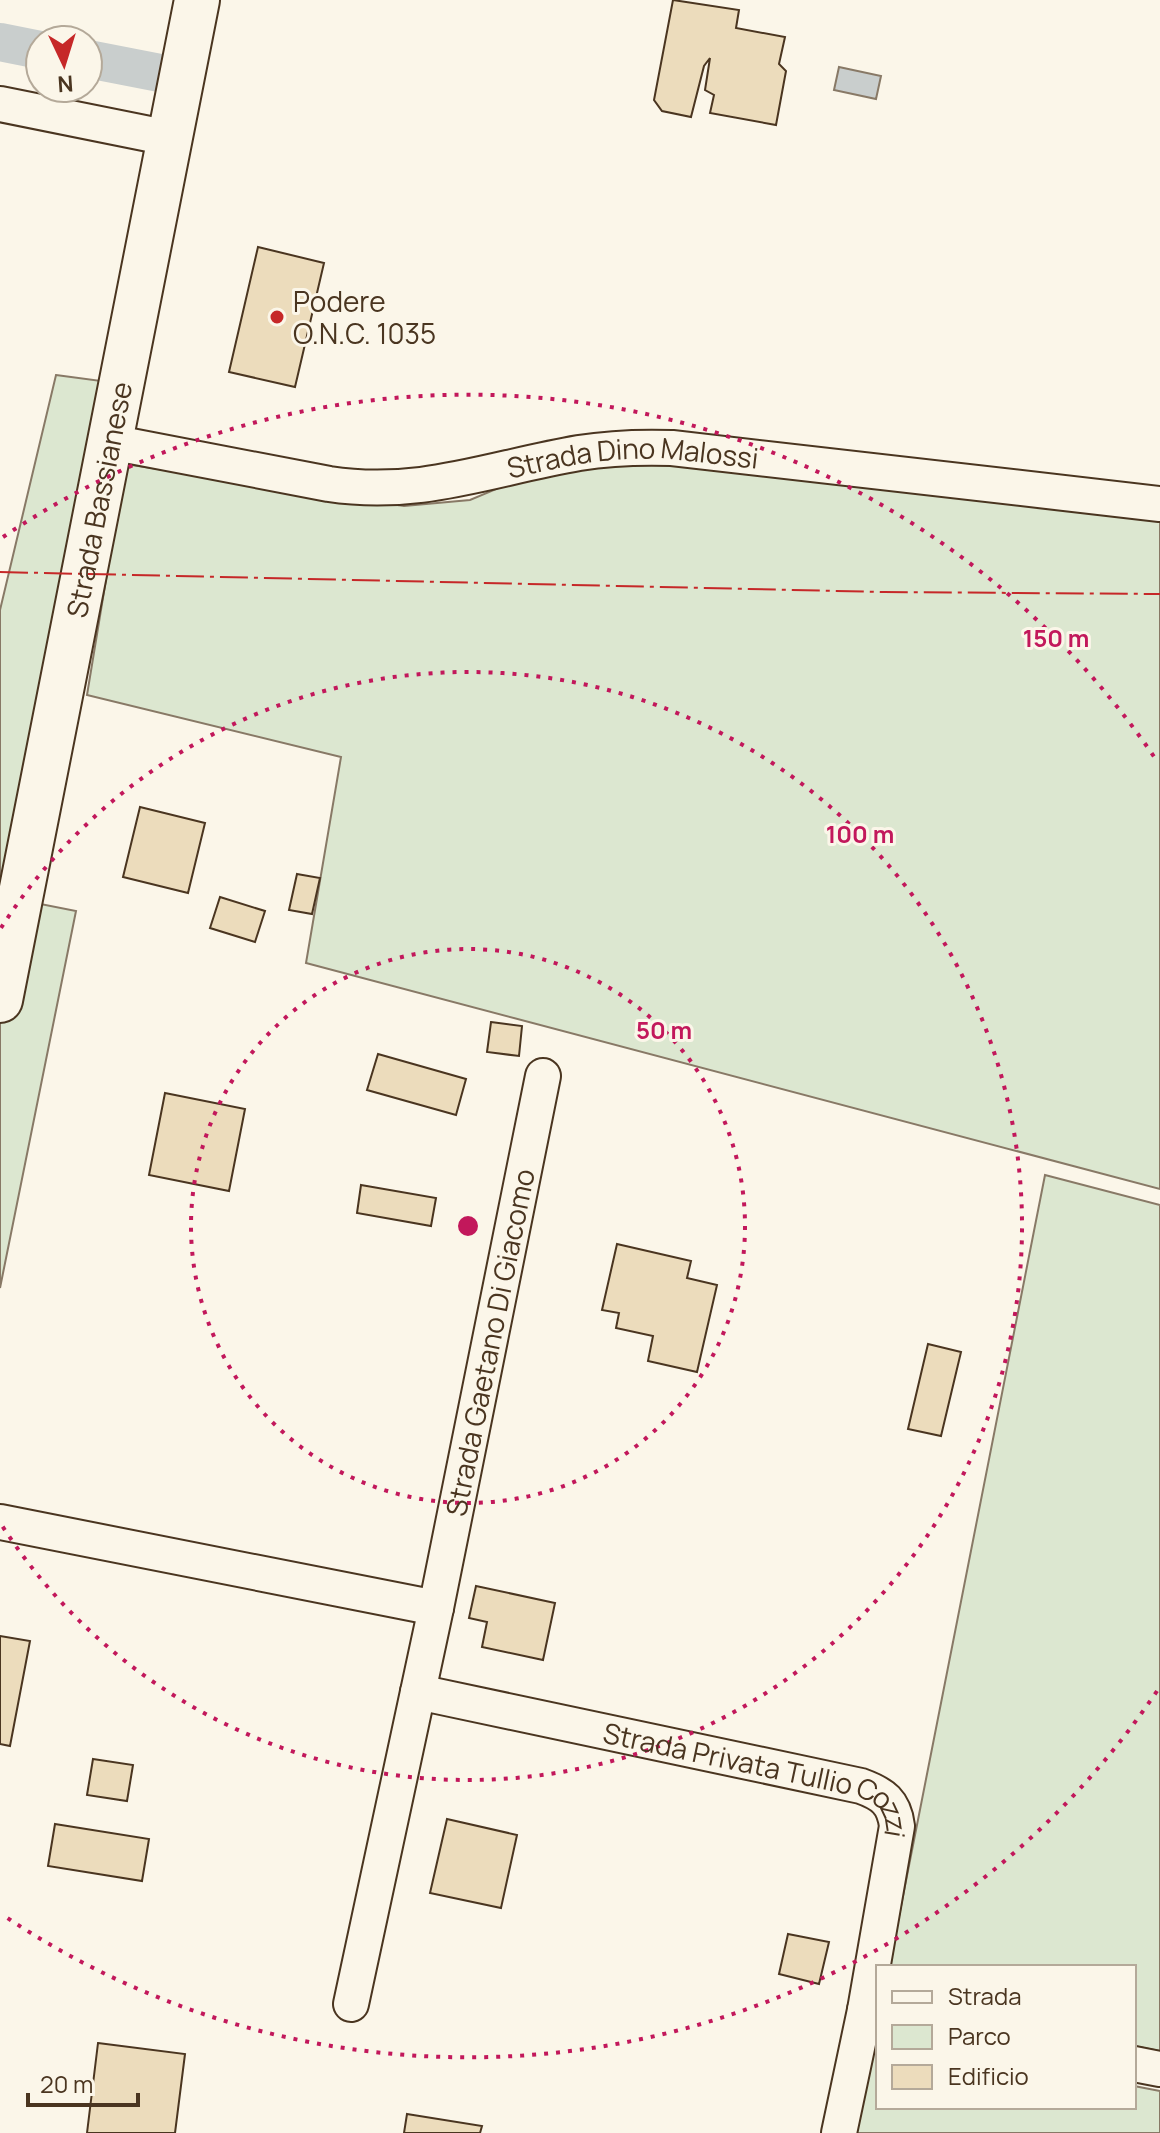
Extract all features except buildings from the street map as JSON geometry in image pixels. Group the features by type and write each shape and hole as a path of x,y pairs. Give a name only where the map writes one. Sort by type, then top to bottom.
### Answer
{"street":[{"name":"Strada Bassianese","path":"0,1000 197,0"},
{"path":"0,104 169,138"},
{"name":"Strada Dino Malossi","path":"110,442 337,485 377,488 436,485 595,451 672,448 1160,504"},
{"name":"Strada Gaetano Di Giacomo","path":"351,2004 436,1608 543,1076"},
{"path":"0,1522 436,1608"},
{"name":"Strada Privata Tullio Cozzi","path":"418,1692 861,1786 883,1795 892,1804 897,1826 878,1965"},
{"name":"Strada Privata Tullio Cozzi","path":"871,2012 876,1976"},
{"path":"839,2133 871,2012"},
{"path":"1136,2064 1160,2069"}],"green space":[{"path":"56,375 109,382 5,897 76,911 0,1288 0,610"},
{"path":"615,449 1160,512 1160,1189 306,963 341,757 87,695 125,464 404,506 470,500 544,469"},
{"path":"1045,1175 1160,1205 1160,2051 1136,2046 1136,1965 889,1965"},
{"path":"873,2032 876,2033 876,2109 1136,2109 1136,2086 1160,2091 1160,2133 850,2133"}],"shaded area":[{"path":"839,67 881,76 876,99 834,90"}],"waterway":[{"path":"0,42 24,47"},
{"path":"104,62 165,74"}],"power":[{"path":"0,572 884,592 1160,594"}],"place":[{"name":"Podere O.N.C. 1035","path":"277,317"}]}
